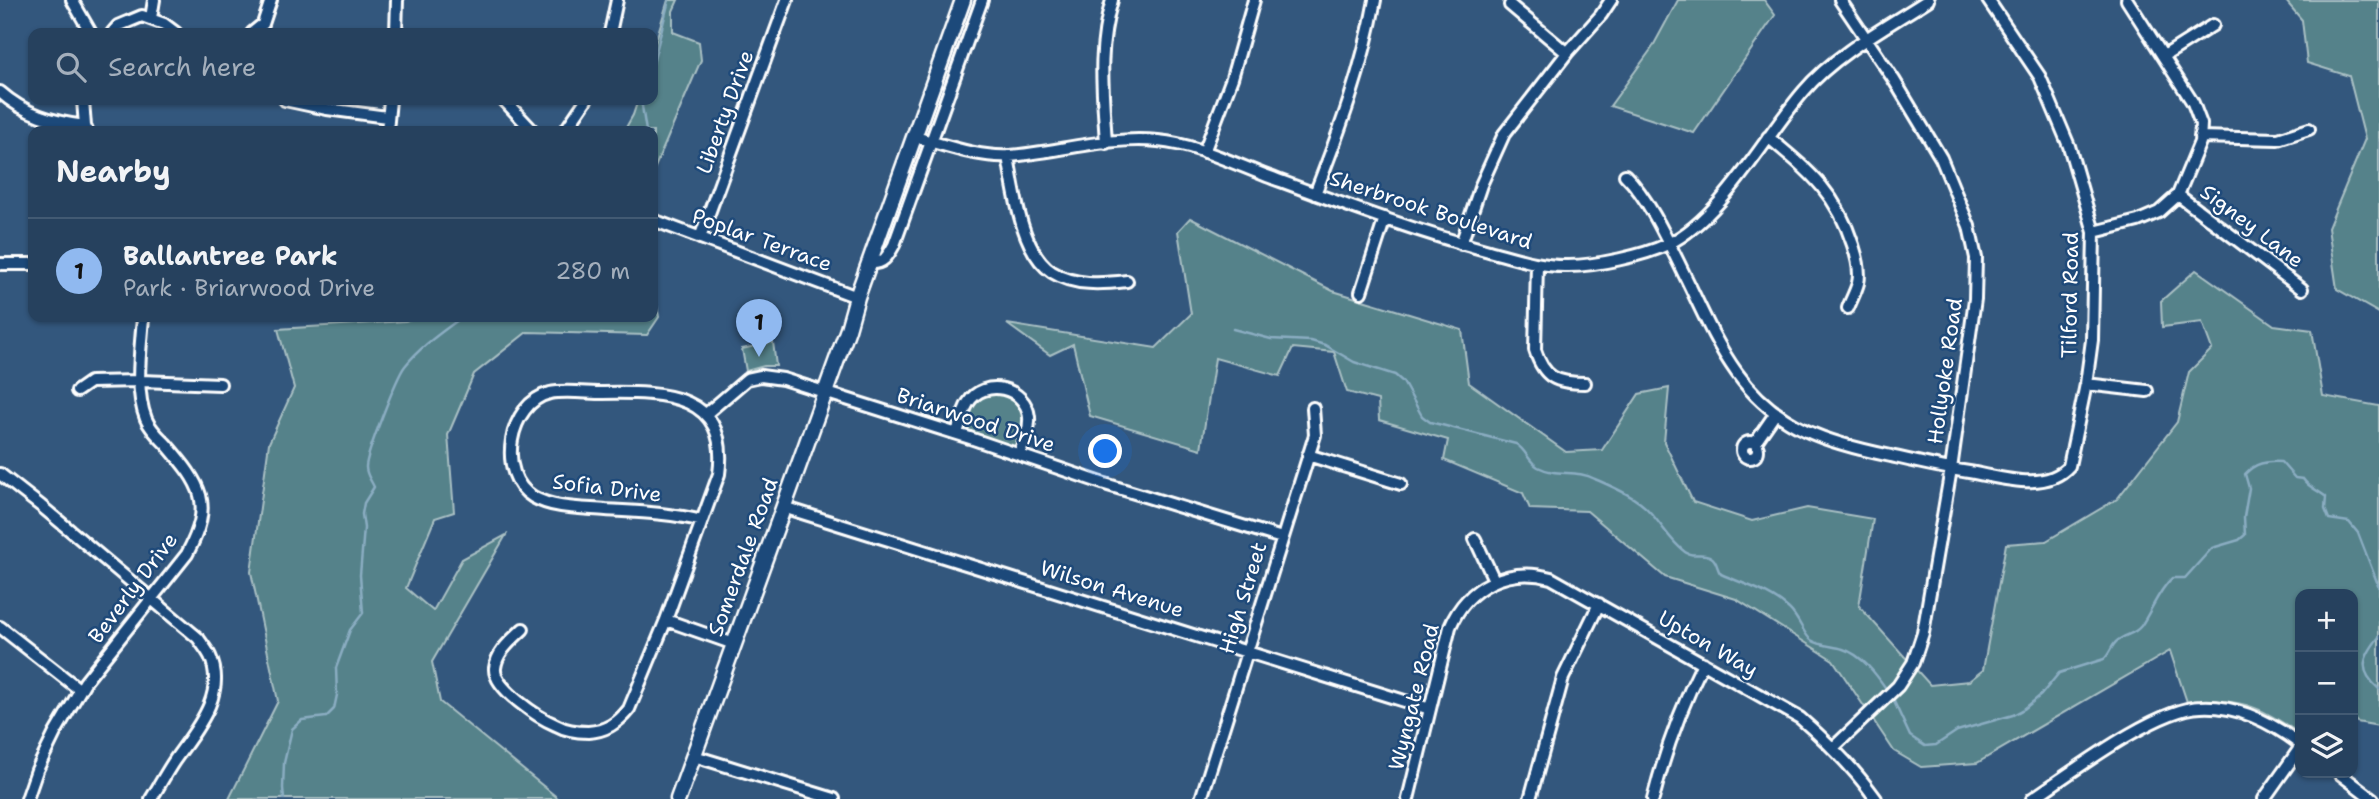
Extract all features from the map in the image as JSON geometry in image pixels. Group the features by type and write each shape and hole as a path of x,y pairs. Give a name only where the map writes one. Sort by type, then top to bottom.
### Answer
{"main road":[{"name":"Somerdale Road","path":"678,799 826,391 963,0"}],"street":[{"path":"72,0 88,28"},
{"path":"151,18 154,0"},
{"path":"258,28 262,24 271,0"},
{"path":"396,28 397,0"},
{"path":"611,28 617,0"},
{"name":"Liberty Drive","path":"700,238 787,0"},
{"path":"869,263 880,262 894,246 982,0"},
{"path":"1106,143 1101,58 1104,26 1112,0"},
{"path":"1204,152 1232,78 1254,0"},
{"path":"1315,194 1346,114 1368,37 1374,0"},
{"path":"1461,244 1481,185 1504,134 1611,0"},
{"name":"Hollyoke Road","path":"1834,747 1898,686 1913,663 1923,633 1951,469 1975,299 1976,258 1969,226 1941,158 1840,0"},
{"name":"Sherbrook Boulevard","path":"915,137 981,154 1008,156 1106,143 1158,141 1204,152 1315,194 1461,244 1537,264 1568,267 1630,257 1669,244 1690,229 1724,196 1805,89 1825,70 1867,39 1928,0"},
{"name":"Tilford Road","path":"1951,469 2023,481 2046,480 2061,475 2069,466 2092,340 2094,232 2069,146 2040,77 1988,0"},
{"path":"2094,232 2138,221 2158,212 2178,195 2193,164 2200,137 2201,124 2193,103 2127,0"},
{"path":"1510,5 1567,53"},
{"path":"116,28 142,16 168,28"},
{"path":"2164,56 2213,25"},
{"path":"2,97 37,116 76,126"},
{"path":"84,105 86,126"},
{"path":"308,105 387,117"},
{"path":"387,126 389,105"},
{"path":"509,105 528,126"},
{"path":"568,126 583,105"},
{"path":"2200,137 2278,139 2309,129"},
{"path":"1768,137 1811,172 1832,198 1847,225 1858,259 1859,280 1848,308"},
{"path":"1008,156 1015,200 1037,257 1052,272 1073,280 1098,285 1127,281"},
{"path":"1625,175 1636,186 1669,244 1719,344 1738,374 1775,414 1810,434 1842,446 1951,469"},
{"name":"Signey Lane","path":"2178,195 2302,289"},
{"path":"1361,292 1385,218"},
{"name":"Poplar Terrace","path":"658,222 857,297"},
{"path":"0,264 28,264"},
{"path":"1537,264 1535,350 1539,361 1547,375 1568,383 1585,383"},
{"name":"Beverly Drive","path":"27,799 37,769 80,690 187,554 197,535 203,512 203,500 196,483 146,418 141,398 143,322"},
{"name":"Briarwood Drive","path":"706,414 747,379 761,376 783,379 957,433 1105,484 1282,538"},
{"path":"77,391 90,382 220,384"},
{"path":"2086,384 2147,391"},
{"path":"957,433 969,401 988,388 1007,390 1021,399 1028,412 1027,433 1019,454"},
{"name":"Sofia Drive","path":"702,521 684,516 570,507 545,502 522,488 513,470 510,451 519,419 532,402 550,393 638,393 672,397 692,404 706,414"},
{"name":"High Street","path":"1201,799 1315,435 1313,408"},
{"path":"523,629 497,658 495,671 498,681 509,693 556,725 574,731 589,732 619,721 639,685 666,620 719,474 722,454 719,437 706,414"},
{"path":"1755,443 1775,414"},
{"path":"1308,456 1401,484"},
{"path":"0,474 198,638 210,656 214,680 212,698 203,721 172,764 152,799"},
{"name":"Wilson Avenue","path":"783,507 1430,709"},
{"path":"1475,539 1494,580"},
{"name":"Upton Way","path":"1494,580 1522,573 1551,578 1800,718 1834,747 1876,799"},
{"name":"Wyngate Road","path":"1408,799 1455,614 1469,597 1494,580"},
{"path":"1530,799 1563,678 1599,604"},
{"path":"666,620 734,644"},
{"path":"0,626 80,690"},
{"path":"1653,799 1682,705 1703,663"},
{"path":"2032,799 2157,719 2200,707 2259,718 2295,743"},
{"path":"2264,799 2295,753"},
{"path":"694,756 834,799"},
{"path":"2346,778 2373,799"}],"green space":[{"path":"668,0 678,0 673,11 673,32 699,42 701,60 658,160 658,126 627,126 636,105 658,105 658,33"},
{"path":"1678,0 1764,0 1775,15 1694,133 1610,106 1652,48"},
{"path":"2285,0 2379,0 2379,313 2337,289 2328,228 2365,139 2349,76 2307,63 2302,20"},
{"path":"1190,218 1333,291 1462,330 1469,383 1566,452 1602,450 1639,394 1669,388 1664,442 1693,502 1752,521 1807,508 1873,519 1859,606 1930,685 1969,681 1983,670 2006,544 2046,541 2117,499 2177,422 2189,372 2212,349 2202,322 2162,327 2161,301 2196,270 2274,325 2312,330 2323,396 2379,406 2379,726 2358,722 2358,589 2295,589 2295,731 2247,705 2221,701 2187,702 2170,651 1977,763 1921,767 1894,751 1833,660 1736,599 1665,577 1587,511 1530,509 1523,493 1444,460 1448,440 1379,420 1378,400 1347,392 1334,352 1293,348 1280,376 1215,358 1201,449 1090,416 1073,344 1050,355 1007,324 1156,348 1191,314 1178,231"},
{"path":"389,322 656,322 647,335 527,332 474,374 448,435 454,512 435,518 406,588 433,611 462,559 506,535 432,662 440,702 559,799 229,799 278,701 251,572 269,443 294,388 278,329"},
{"path":"773,342 776,366 746,371 742,349"},
{"path":"1007,390 1028,412 1019,454 957,433 980,392"}],"waterway":[{"path":"658,44 669,0"},
{"path":"642,105 645,126"},
{"path":"284,799 284,763 292,729 302,720 326,717 334,709 337,695 336,668 350,630 363,613 360,575 364,528 362,514 364,503 374,487 366,467 376,432 405,366 456,322"},
{"path":"1233,329 1271,339 1311,341 1325,345 1354,362 1395,375 1403,382 1422,416 1430,422 1516,444 1538,467 1552,472 1588,476 1624,493 1645,507 1685,552 1711,557 1721,574 1782,603 1793,613 1811,640 1850,652 1862,660 1887,690"},
{"path":"1891,695 1910,736 1925,746 1936,745 1957,731 2013,715 2024,709 2041,695 2059,673 2104,659 2117,641 2138,629 2172,578 2185,578 2212,548 2239,540 2245,535 2244,517 2249,488 2245,474 2253,467 2266,462 2281,462 2295,478 2303,479 2326,497 2325,509 2329,519 2349,522 2358,533 2379,587"},
{"path":"2379,637 2369,651 2365,663 2367,676 2379,689"}],"place":[{"name":"Ballantree Park","path":"759,357"}]}
